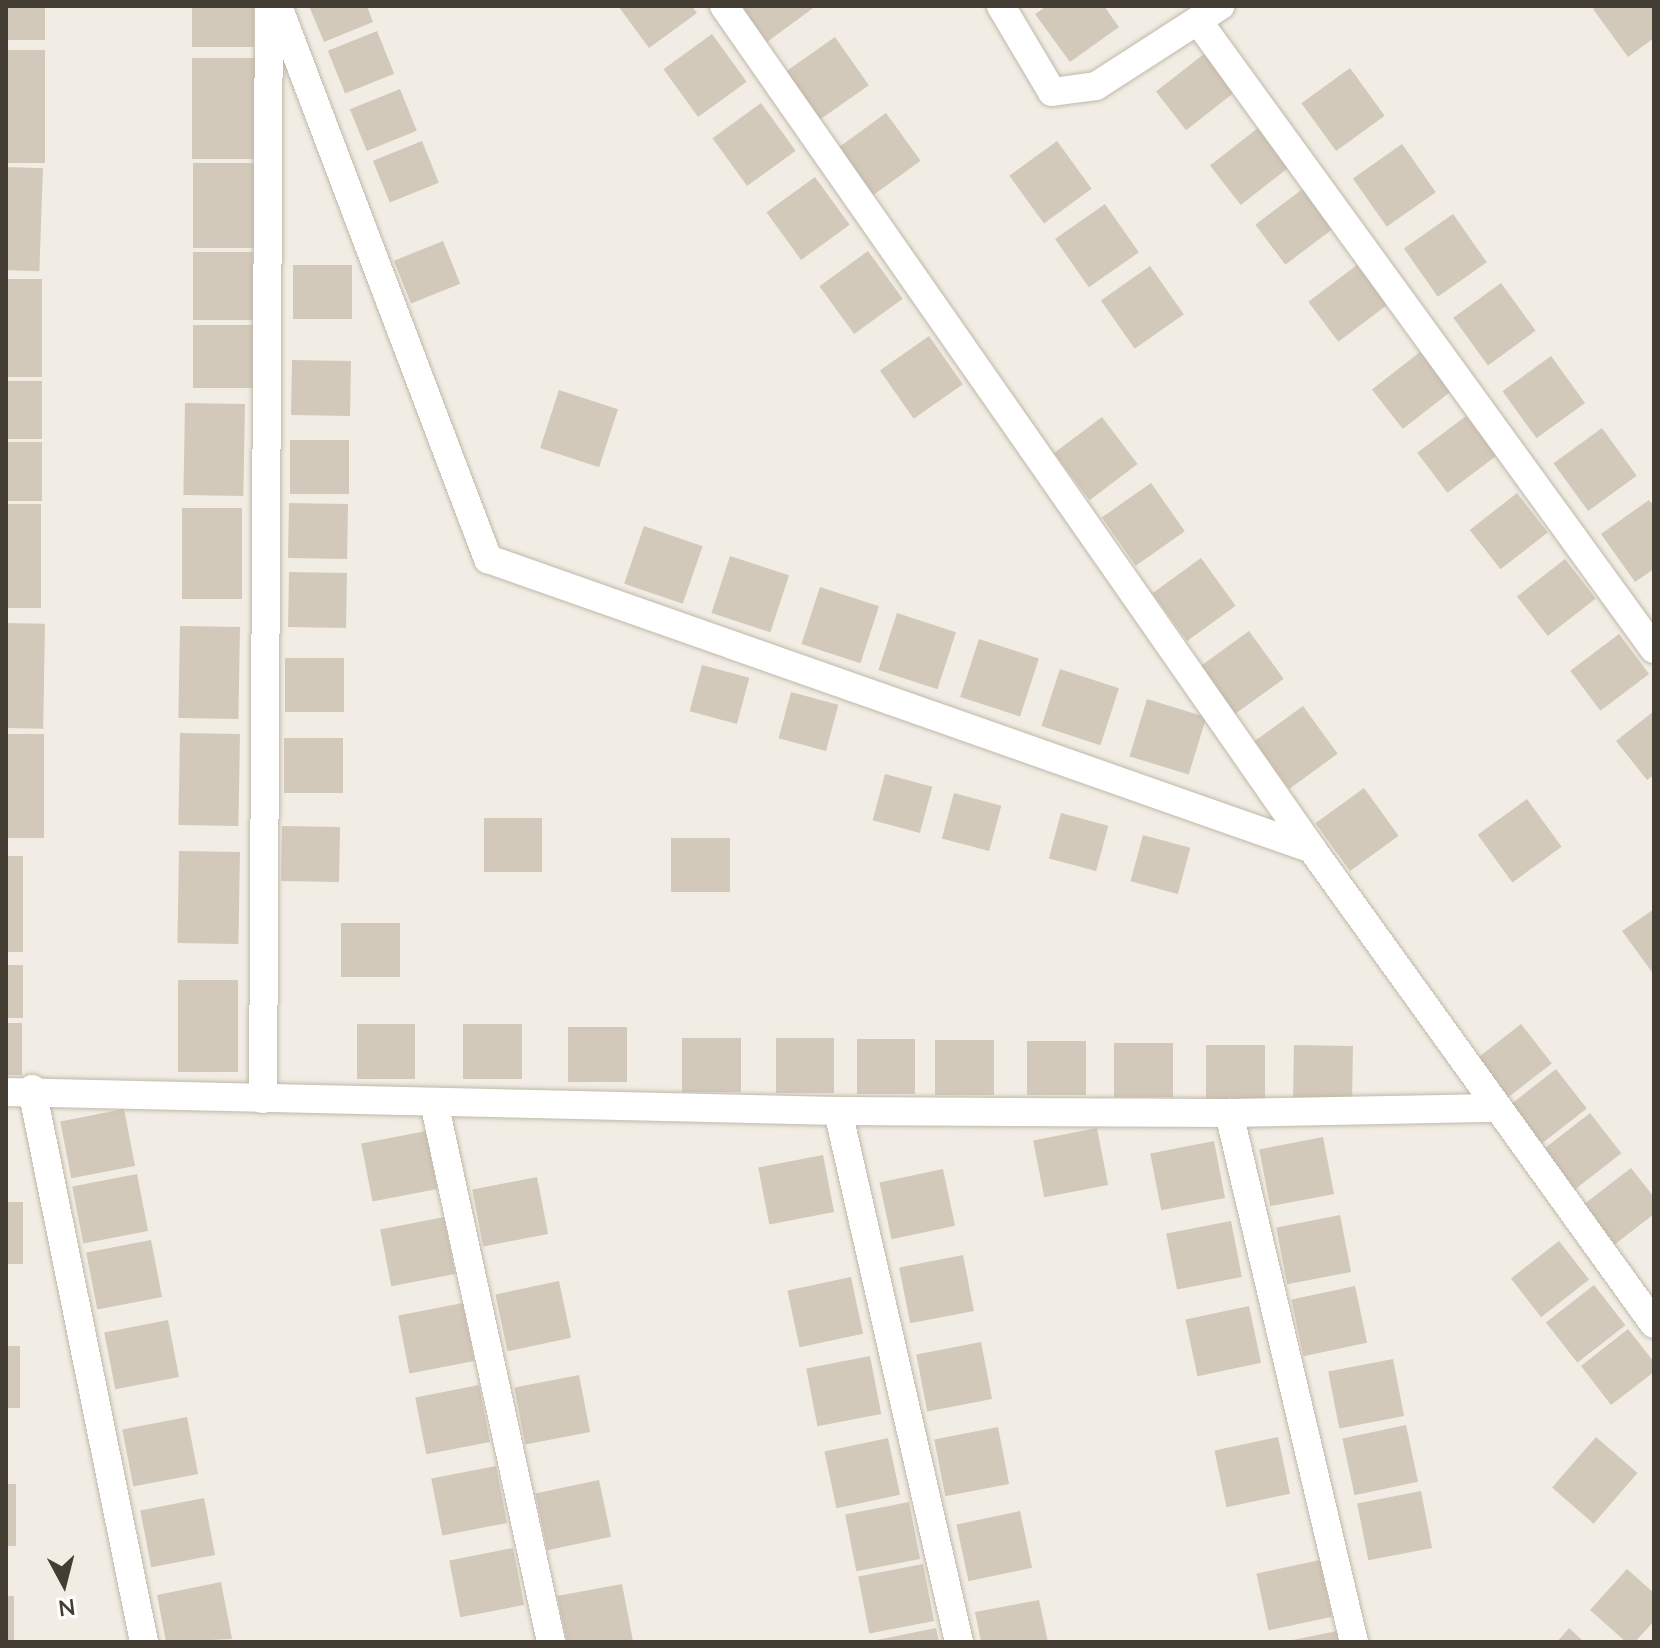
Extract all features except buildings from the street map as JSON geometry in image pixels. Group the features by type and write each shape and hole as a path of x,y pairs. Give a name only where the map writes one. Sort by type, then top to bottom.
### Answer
{"street":[{"path":"263,1099 269,6"},
{"path":"278,6 488,559 1312,849"},
{"path":"724,6 1312,849 1654,1324"},
{"path":"1001,6 1052,92 1096,86 1209,13 1654,649"},
{"path":"144,1642 19,1090 263,1099 838,1111 1229,1113 1496,1108"},
{"path":"434,1102 551,1642"},
{"path":"838,1111 959,1642"},
{"path":"1229,1113 1354,1642"}]}
